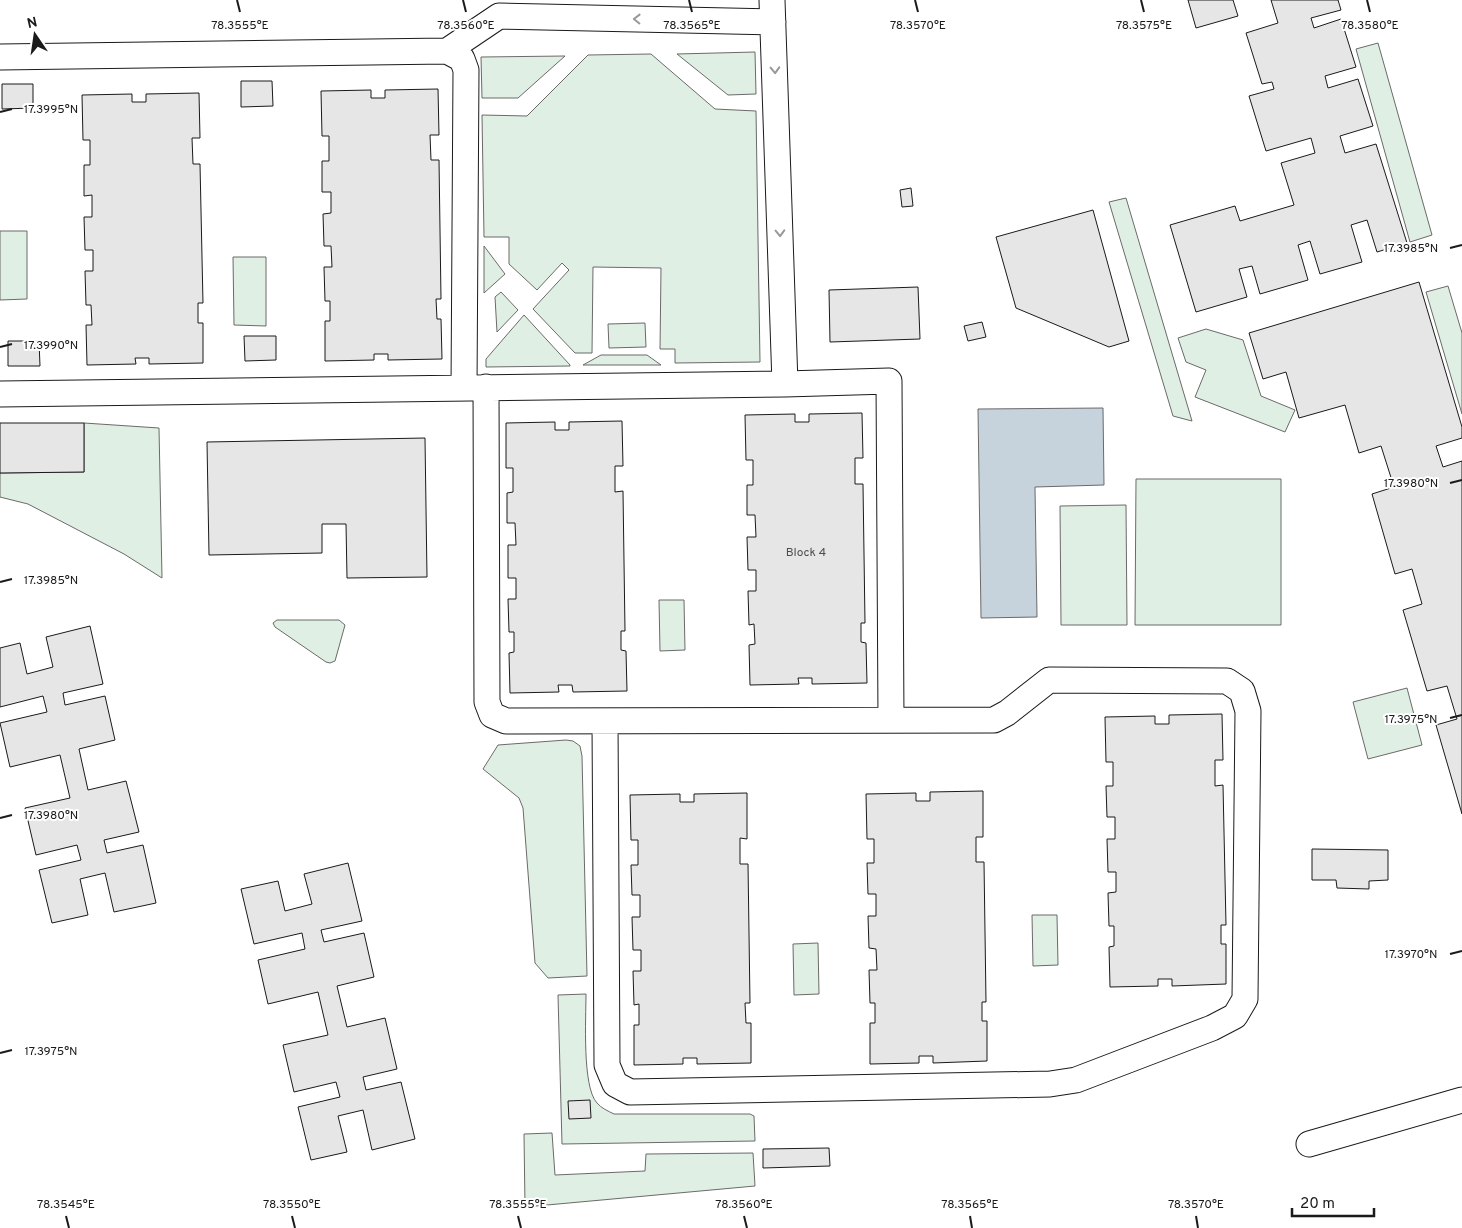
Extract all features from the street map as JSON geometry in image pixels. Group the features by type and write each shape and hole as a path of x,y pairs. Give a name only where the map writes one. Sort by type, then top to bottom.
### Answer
{"street":[{"path":"447,51 499,8 773,11 785,384"},
{"path":"0,56 447,51 462,59 466,70 475,387 487,702 492,715 506,721 994,720 1007,713 1049,680 1227,681 1242,691 1248,711 1245,998 1234,1016 1212,1028 1076,1080 1050,1084 630,1092 615,1084 607,1065 606,721"},
{"path":"0,394 889,381 890,720"},
{"path":"1309,1144 1462,1100"}],"green space":[{"path":"1378,43 1432,235 1410,242 1356,49"},
{"path":"755,52 756,94 728,95 677,54"},
{"path":"651,54 715,109 756,111 760,362 675,363 675,349 660,349 661,268 593,267 592,353 575,353 533,309 569,270 562,263 537,290 509,264 509,237 484,237 482,115 527,116 588,55"},
{"path":"565,56 518,98 482,98 481,57"},
{"path":"1126,198 1192,421 1173,416 1109,202"},
{"path":"0,231 27,231 27,299 0,300"},
{"path":"484,246 505,274 484,293"},
{"path":"233,257 266,257 266,326 234,325"},
{"path":"1448,286 1462,333 1462,414 1426,292"},
{"path":"501,292 518,310 497,332 495,297"},
{"path":"524,315 570,366 486,367 486,359"},
{"path":"645,323 646,347 609,348 608,324"},
{"path":"1206,329 1243,340 1261,396 1295,410 1285,432 1195,397 1206,370 1186,362 1178,338"},
{"path":"601,355 647,355 661,365 583,365"},
{"path":"84,423 159,428 162,578 124,554 28,504 0,497 0,473 84,472"},
{"path":"1136,479 1281,479 1281,625 1135,625"},
{"path":"1126,505 1127,625 1061,625 1060,506"},
{"path":"659,600 684,600 685,650 660,651"},
{"path":"277,620 339,620 345,625 335,661 326,662 275,627 273,623"},
{"path":"1407,688 1422,745 1368,759 1353,702"},
{"path":"573,741 580,746 582,756 587,976 548,978 535,963 523,808 519,798 483,769 498,745"},
{"path":"1032,915 1057,915 1058,965 1033,966"},
{"path":"818,943 819,994 794,995 793,944"},
{"path":"586,994 587,1068 592,1095 599,1105 614,1114 750,1114 754,1116 755,1141 562,1144 558,995"},
{"path":"552,1133 555,1175 645,1171 646,1154 753,1153 755,1186 525,1207 524,1134"}],"shaded area":[{"path":"1103,408 1104,485 1035,487 1037,617 981,618 978,409"}],"building":[{"path":"1188,0 1233,0 1238,16 1196,28"},
{"path":"1271,0 1338,0 1341,10 1311,18 1314,28 1341,19 1356,67 1325,76 1328,88 1358,79 1373,126 1340,136 1345,153 1376,144 1407,243 1377,252 1367,220 1351,225 1362,262 1320,274 1310,241 1298,245 1308,280 1260,294 1252,266 1239,269 1247,297 1196,312 1170,225 1235,206 1240,221 1294,205 1281,163 1315,153 1311,138 1266,151 1249,96 1274,89 1272,82 1262,84 1246,33 1278,23"},
{"path":"241,81 272,81 273,106 241,107"},
{"path":"2,84 33,84 33,108 2,109"},
{"path":"438,89 439,135 430,135 431,160 439,160 441,299 436,299 437,319 441,319 442,359 388,360 388,354 374,354 374,360 325,361 325,321 330,321 330,301 325,301 324,267 332,267 331,246 324,246 323,214 331,213 331,192 322,192 322,161 329,161 329,136 322,136 321,91 371,90 371,98 385,98 385,90"},
{"path":"199,93 200,138 192,138 193,164 200,164 203,303 198,303 198,323 203,323 203,363 149,364 149,358 135,358 136,364 87,365 86,325 92,325 91,305 86,305 85,271 93,271 93,250 85,250 84,217 92,217 92,195 84,196 84,165 90,165 90,140 83,140 82,95 132,94 132,102 146,102 146,94"},
{"path":"911,188 913,206 902,207 900,190"},
{"path":"1093,210 1129,341 1109,347 1016,308 996,237"},
{"path":"1419,282 1462,427 1462,438 1436,446 1443,467 1462,461 1462,814 1436,725 1457,719 1447,686 1427,691 1403,610 1422,604 1412,569 1395,574 1372,494 1394,487 1381,446 1359,453 1345,405 1299,418 1286,372 1263,379 1249,333"},
{"path":"918,287 920,339 830,342 829,290"},
{"path":"982,322 986,337 968,341 964,326"},
{"path":"244,336 276,336 276,360 245,361"},
{"path":"8,341 39,341 40,366 8,366"},
{"path":"862,413 863,458 855,458 855,484 863,484 865,623 861,623 861,642 866,643 867,683 812,684 812,678 798,678 799,684 750,685 749,645 755,644 754,624 749,625 748,591 756,591 756,570 748,570 747,537 756,537 755,515 747,515 747,485 753,485 753,460 746,460 745,415 795,414 795,422 809,422 809,414"},
{"path":"622,421 623,466 615,466 615,492 623,491 625,631 621,631 621,650 626,651 627,691 573,692 572,685 558,685 559,692 510,693 509,653 514,652 514,632 509,632 508,599 516,599 516,578 508,578 508,545 516,545 515,523 507,523 507,493 513,492 513,468 506,468 506,423 555,422 555,430 569,430 569,422"},
{"path":"0,423 84,423 84,472 0,473"},
{"path":"425,438 427,577 347,578 346,524 322,524 322,553 209,555 207,442"},
{"path":"90,626 103,684 63,693 65,705 105,696 115,740 79,749 88,790 126,781 139,832 104,840 107,853 143,845 156,903 114,912 105,873 80,879 88,915 52,923 39,870 81,860 77,845 36,855 25,808 70,798 60,755 10,767 0,723 47,712 43,696 0,707 0,648 20,643 27,674 53,667 46,637"},
{"path":"1222,714 1223,760 1215,760 1215,786 1223,785 1226,925 1221,925 1221,944 1226,944 1226,984 1172,986 1172,979 1158,979 1158,986 1110,987 1109,947 1114,946 1114,926 1109,926 1108,893 1116,892 1116,872 1108,872 1107,839 1115,839 1115,817 1107,817 1106,786 1113,786 1113,762 1106,762 1105,717 1155,716 1155,724 1169,724 1169,715"},
{"path":"983,791 983,837 976,837 976,862 984,862 986,1002 982,1002 982,1021 987,1021 987,1061 933,1063 933,1056 919,1056 919,1063 870,1064 870,1023 875,1023 875,1003 870,1003 869,970 877,970 876,949 869,948 868,916 876,916 876,894 868,894 867,863 874,863 874,839 867,839 866,794 916,793 916,801 930,801 930,792"},
{"path":"747,793 747,839 740,838 740,864 748,864 750,1003 745,1003 746,1023 751,1023 751,1063 697,1064 697,1058 683,1058 683,1064 634,1065 634,1025 639,1025 639,1004 634,1005 633,971 641,971 641,950 633,950 632,917 640,917 640,895 632,895 631,865 638,865 638,840 631,840 630,795 680,794 680,802 694,802 694,794"},
{"path":"1312,849 1388,850 1388,880 1369,881 1369,889 1337,888 1336,880 1312,880"},
{"path":"348,863 362,921 321,930 324,942 364,933 374,977 337,986 347,1027 385,1018 397,1069 363,1077 366,1090 401,1082 415,1139 372,1150 363,1110 338,1116 347,1152 311,1160 298,1107 340,1097 336,1082 294,1092 283,1045 328,1035 318,992 268,1004 258,960 305,949 302,933 254,944 241,889 278,881 285,911 312,904 304,874"},
{"path":"590,1100 591,1118 569,1119 568,1101"},
{"path":"829,1148 830,1166 763,1168 763,1149"}]}
